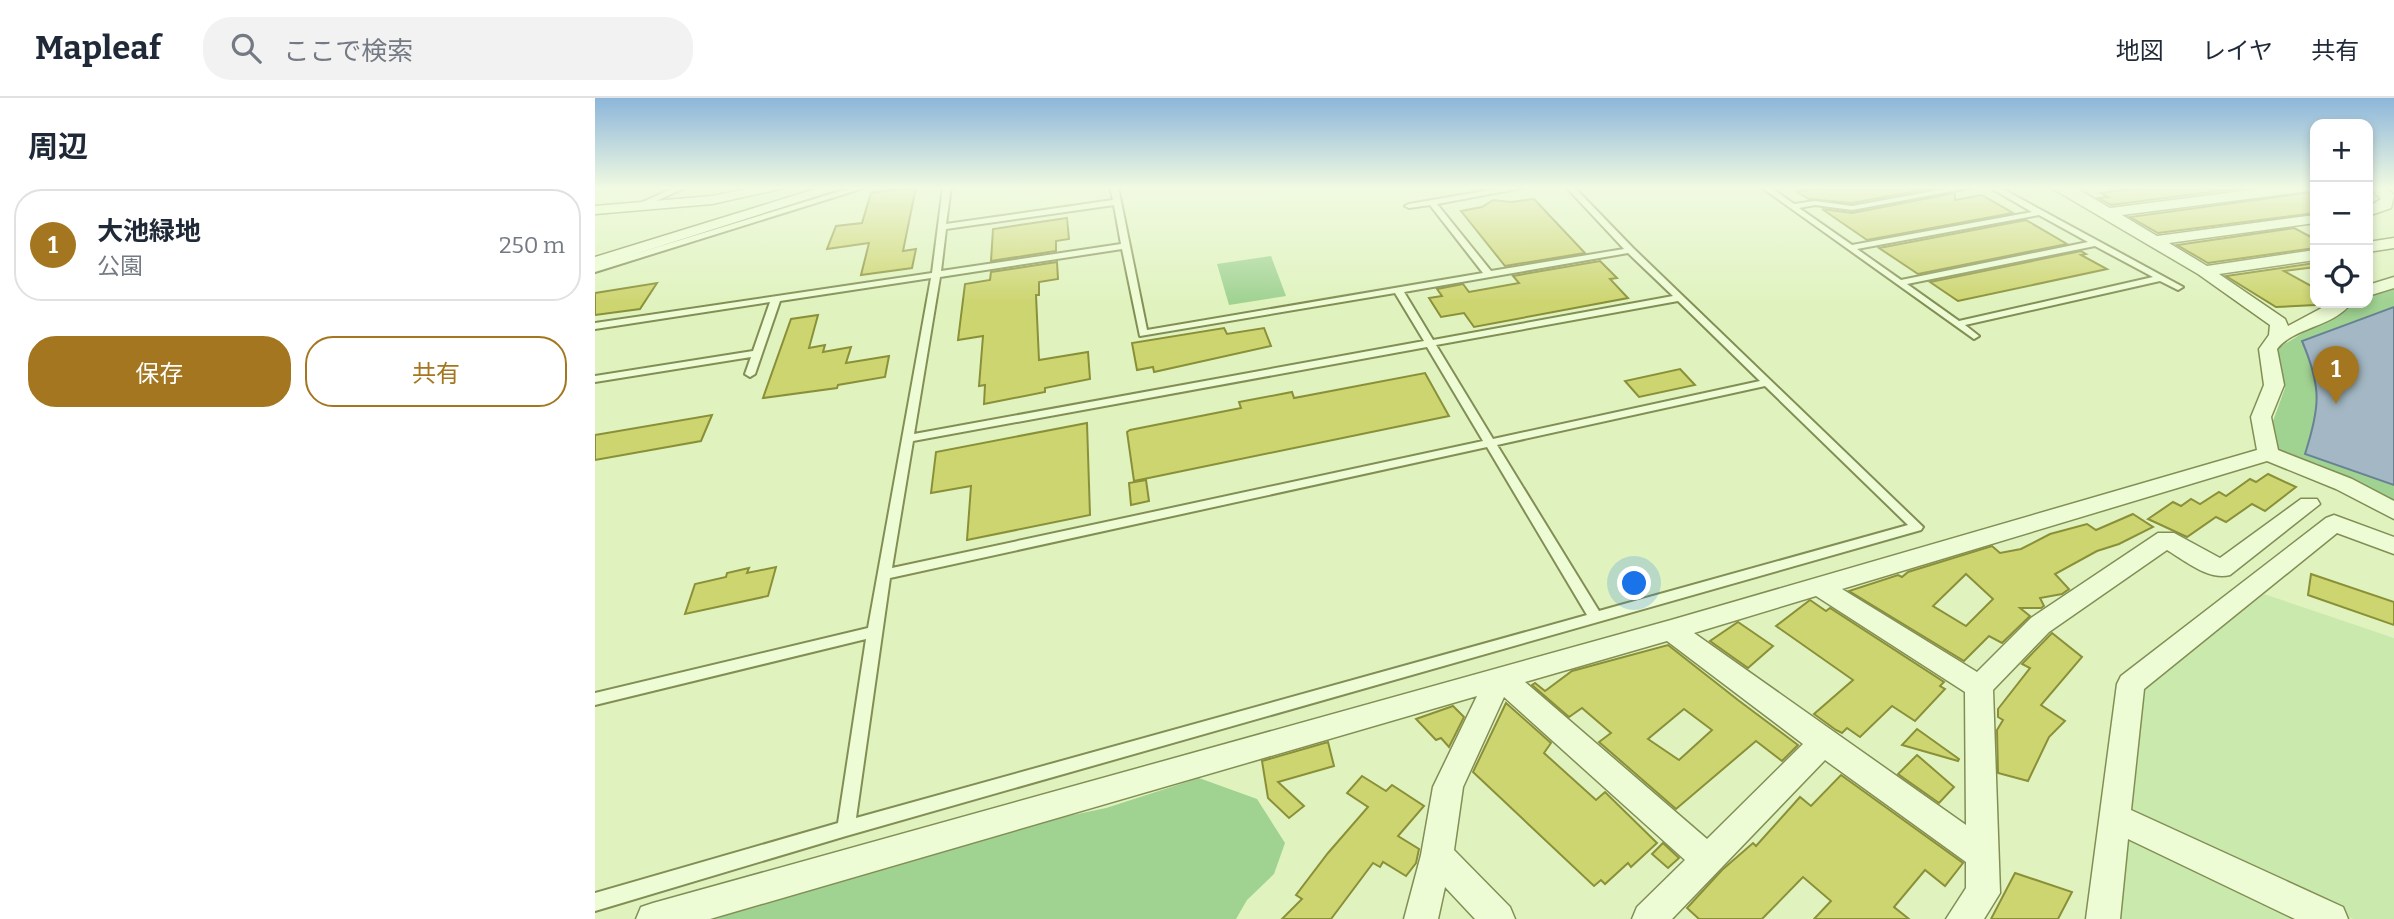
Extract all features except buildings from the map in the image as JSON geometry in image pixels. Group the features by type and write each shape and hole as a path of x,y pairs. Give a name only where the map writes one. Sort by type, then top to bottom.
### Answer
{"street":[{"path":"595,262 714,225"},
{"path":"2127,225 2204,271 2279,323 2278,336"},
{"path":"2153,241 2269,225"},
{"path":"2373,246 2394,243"},
{"path":"2204,271 2310,256"},
{"path":"2373,289 2394,282"},
{"path":"2268,454 2260,417 2274,385 2268,349 2278,336 2303,327 2335,308"},
{"path":"653,919 1671,630 2268,454 2344,484 2394,511"},
{"path":"1963,919 1983,893 1979,687 2040,625 2166,539 2221,569 2309,504"},
{"path":"2103,919 2131,684 2334,523 2394,546"},
{"path":"1819,586 1979,687"},
{"path":"1671,630 1822,743 1984,856"},
{"path":"1422,919 1437,855 1448,786 1500,677"},
{"path":"1500,677 1708,860"},
{"path":"1649,919 1822,743"},
{"path":"2117,818 2331,919"},
{"path":"1437,855 1498,919"}],"lane":[{"path":"595,269 738,225"},
{"path":"846,828 874,632 942,227 954,225"},
{"path":"1122,225 1143,334 1630,250"},
{"path":"1450,225 1489,275"},
{"path":"595,902 846,828 1917,527 1606,225"},
{"path":"1818,225 1975,336"},
{"path":"1850,248 1973,225"},
{"path":"2062,225 2178,288"},
{"path":"1899,283 2095,243"},
{"path":"595,326 1126,246"},
{"path":"1958,324 2161,278"},
{"path":"1398,290 1596,618"},
{"path":"908,438 1679,298"},
{"path":"750,373 776,299"},
{"path":"595,379 757,353"},
{"path":"885,574 1766,383"},
{"path":"595,699 874,632"}],"green space":[{"path":"1271,256 1286,296 1229,305 1217,264"},
{"path":"2394,286 2394,504 2318,464 2276,450 2273,421 2285,388 2275,350 2344,308 2373,308 2373,293"},
{"path":"2264,594 2394,638 2394,919 2353,919 2150,826 2131,807 2142,690"},
{"path":"1199,778 1257,799 1285,843 1274,874 1247,900 1236,919 716,919 784,892 949,841 1106,808"},
{"path":"2133,839 2303,919 2113,919 2120,845"}],"water":[{"path":"2394,307 2394,485 2305,454 2314,423 2317,398 2313,372 2302,341"}],"place":[{"name":"大池緑地","path":"2336,404"}]}
